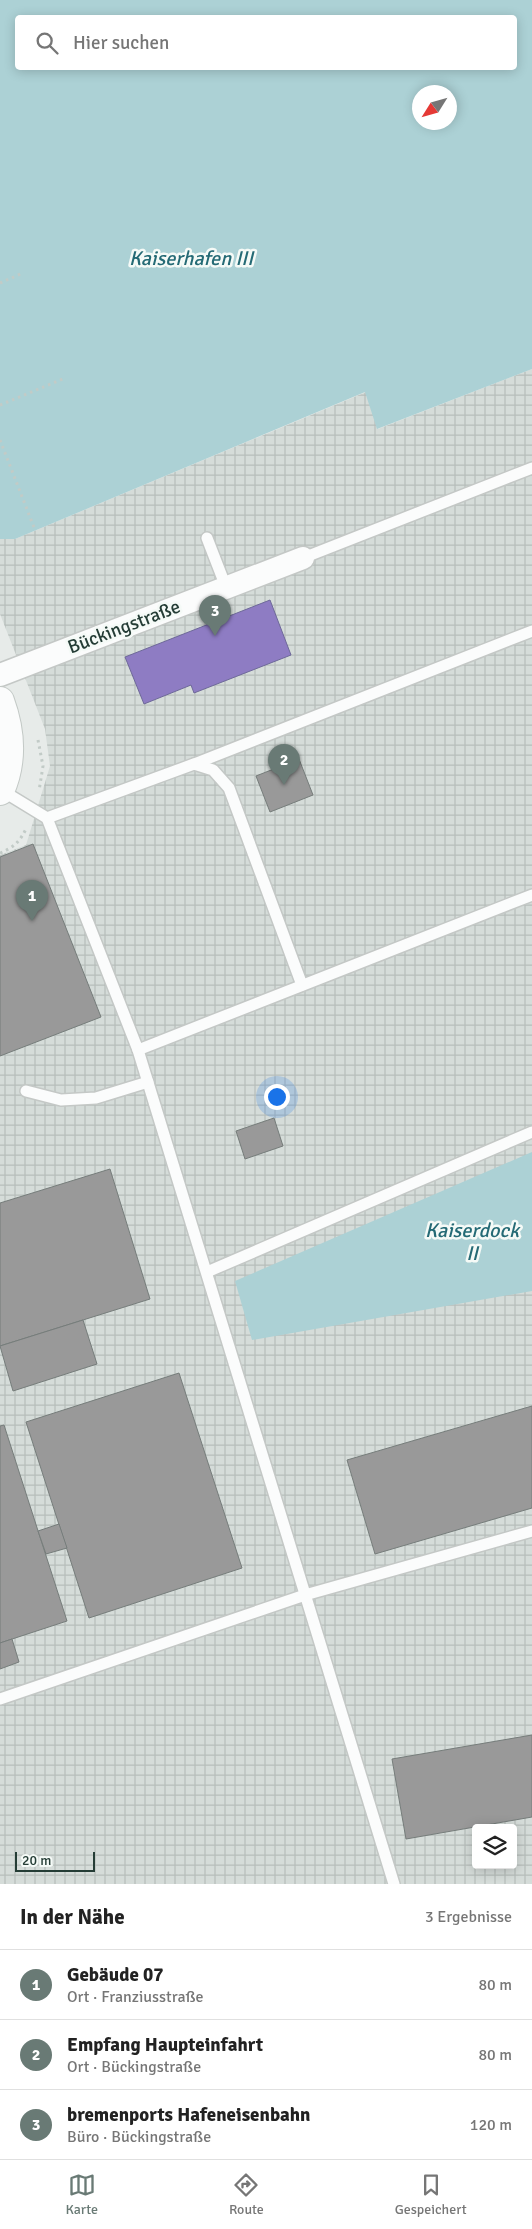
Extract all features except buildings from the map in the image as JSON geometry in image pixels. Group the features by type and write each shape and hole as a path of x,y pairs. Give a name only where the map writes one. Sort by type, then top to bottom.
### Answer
{"main road":[{"path":"0,701 9,736 9,758 0,791"}],"street":[{"name":"Bückingstraße","path":"0,675 303,558"}],"lane":[{"path":"303,558 532,468"},
{"path":"207,538 226,587"},
{"path":"47,818 194,764 532,631"},
{"path":"194,764 213,770 229,788 302,985"},
{"path":"0,791 47,818 138,1050 394,1884"},
{"path":"138,1050 532,895"},
{"path":"26,1091 61,1100 96,1098 148,1082"},
{"path":"207,1272 532,1132"},
{"path":"0,1699 305,1596 532,1531"}],"path":[{"path":"0,283 23,273"},
{"path":"0,405 65,378"},
{"path":"0,440 36,530"}],"shaded area":[{"path":"532,369 532,1884 0,1884 0,855 26,845 50,766 45,729 0,614 0,539 15,539 366,392 378,429"}],"water":[{"name":"Kaiserhafen III","path":"0,0 532,0 532,369 377,429 365,392 15,539 0,539"},
{"name":"Kaiserdock II","path":"532,1152 532,1291 252,1340 235,1281"}],"place":[{"name":"bremenports Hafeneisenbahn","path":"215,636"},
{"name":"Empfang Haupteinfahrt","path":"284,785"},
{"name":"Gebäude 07","path":"32,921"}]}
